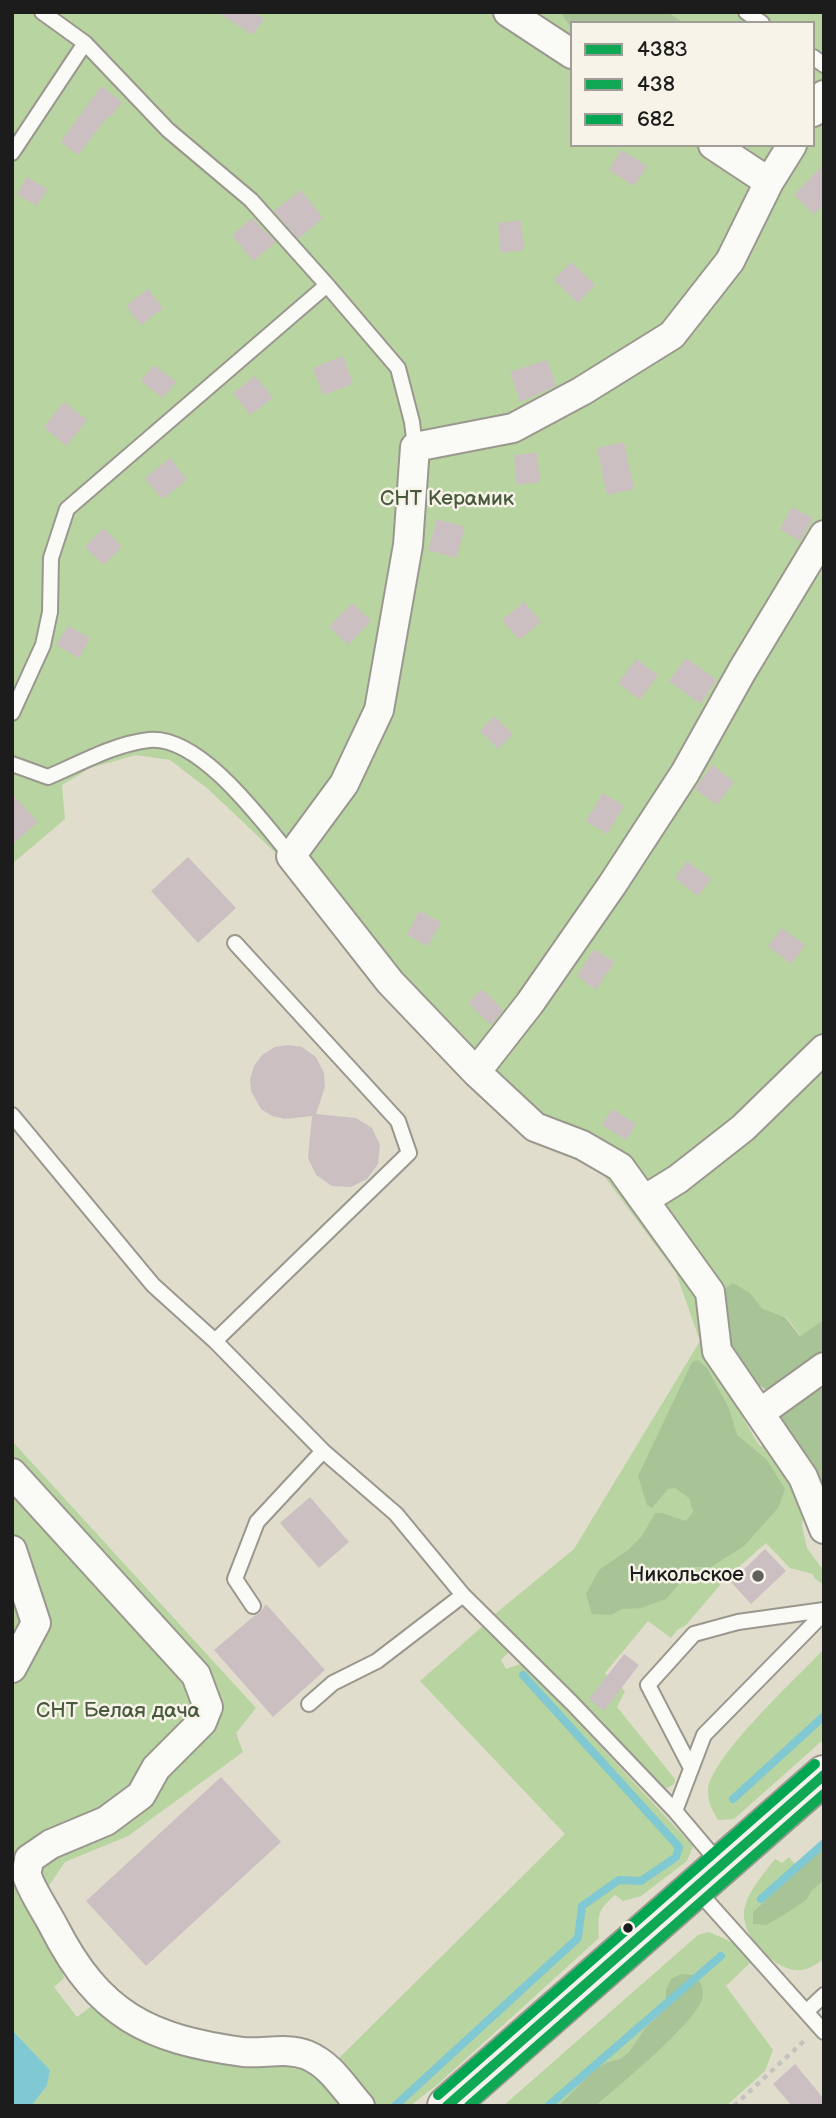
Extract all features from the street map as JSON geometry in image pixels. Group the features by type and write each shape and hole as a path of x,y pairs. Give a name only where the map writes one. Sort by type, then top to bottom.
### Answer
{"main road":[{"path":"447,2106 824,1775"}],"street":[{"path":"508,12 570,53"},
{"path":"716,147 769,182"},
{"path":"791,147 769,182 730,261 672,335 582,391 513,428 415,447 408,545 379,710 344,784 291,856 390,982 476,1072 535,1127 582,1145 620,1167 710,1293 717,1350 803,1477 824,1529"},
{"path":"476,1072 530,1003 685,773 824,534"},
{"path":"644,1200 678,1179 743,1128 824,1049"},
{"path":"760,1413 824,1367"},
{"path":"12,1473 196,1675 208,1707 202,1722 156,1768 141,1795 106,1821 51,1844 29,1859 27,1875 68,1955 80,1973 111,2006 157,2032 188,2043 247,2052 280,2051 305,2054 328,2067 360,2106"},
{"path":"12,1550 36,1623 12,1668"}],"lane":[{"path":"42,12 85,43 168,130 251,200 327,285 398,368 412,422 415,447"},
{"path":"12,153 85,43"},
{"path":"12,713 43,645 51,612 51,558 67,509 327,285"},
{"path":"12,764 48,777 120,746 151,740 169,741 186,749 235,789 291,856"},
{"path":"215,1341 410,1153 398,1121 235,943"},
{"path":"12,1115 153,1285 215,1341 323,1451 396,1514 463,1595 572,1703 675,1811 709,1877 806,2012 822,2029"},
{"path":"253,1606 235,1578 257,1522 323,1451"},
{"path":"309,1704 333,1683 376,1661 463,1595"},
{"path":"675,1811 704,1735 824,1611"},
{"path":"691,1768 648,1685 694,1634 738,1622 824,1611"},
{"path":"806,2012 824,1995"}],"path":[{"path":"734,2106 822,2029"}],"green space":[{"name":"СНТ Керамик","path":"12,12 824,12 824,1320 801,1336 786,1317 762,1308 750,1293 720,1331 700,1341 676,1273 599,1169 522,1134 280,857 208,789 170,760 136,755 90,768 62,785 65,819 12,864"},
{"path":"560,12 668,12 680,21 570,21 570,26"},
{"path":"733,1283 750,1293 762,1308 785,1317 800,1336 824,1320 824,1362 771,1393 756,1383 724,1350 718,1293"},
{"path":"700,1341 755,1439 760,1446 771,1448 804,1508 802,1526 807,1548 824,1571 824,1585 814,1578 813,1574 790,1568 766,1543 726,1578 686,1625 677,1630 671,1638 648,1621 605,1673 625,1691 617,1707 675,1779 674,1784 668,1788 658,1787 495,1614 574,1549"},
{"path":"698,1360 707,1368 729,1408 737,1435 767,1460 785,1489 778,1508 744,1546 711,1567 694,1567 666,1599 641,1608 622,1609 611,1615 592,1614 586,1594 599,1570 628,1550 642,1536 655,1513 686,1521 693,1512 689,1498 675,1488 668,1489 652,1508 647,1505 638,1476 692,1362"},
{"path":"824,1375 824,1485 784,1430 779,1416"},
{"name":"СНТ Белая дача","path":"12,1441 256,1708 236,1733 243,1752 128,1836 65,1862 48,1887 66,1918 47,1930 64,1978 54,1987 77,2017 97,2002 300,2066 324,2078 349,2106 31,2106 47,2086 50,2070 12,2030"},
{"path":"484,1625 506,1646 508,1653 501,1660 506,1669 523,1663 693,1846 687,1861 641,1896 623,1901 615,1895 609,1900 600,1913 599,1938 437,2085 410,2106 375,2106 337,2060 565,1834 420,1681"},
{"path":"824,1649 824,1739 734,1819 718,1820 711,1806 708,1790 713,1775 757,1717"},
{"path":"824,1839 824,1958 802,1970 785,1968 760,1948 747,1930 744,1920 746,1904 752,1890 775,1859 782,1863 789,1857 795,1864"},
{"path":"824,1847 824,1880 812,1890 806,1900 766,1925 753,1924 753,1912"},
{"path":"709,1932 732,1942 736,1939 754,1959 726,1986 773,2050 765,2071 726,2106 596,2106 687,2021 666,1990 661,2013 645,2028 629,2052 593,2071 558,2106 503,2106 698,1935"},
{"path":"681,1974 694,1975 703,1989 702,1999 685,2024 596,2106 558,2106 593,2071 629,2052 645,2028 661,2013 671,1979"}],"water":[{"path":"12,2030 50,2070 47,2086 31,2106 12,2106"}],"building":[{"path":"217,12 253,12 264,19 253,35"},
{"path":"101,86 122,102 78,155 61,142"},
{"path":"621,150 647,166 634,186 609,170"},
{"path":"824,164 824,204 814,214 794,195"},
{"path":"27,177 47,189 37,206 17,194"},
{"path":"301,190 323,218 298,239 274,211"},
{"path":"252,218 276,242 253,261 232,235"},
{"path":"521,220 524,250 501,253 498,223"},
{"path":"571,262 595,285 578,303 554,280"},
{"path":"148,289 163,308 141,325 126,306"},
{"path":"343,356 353,384 323,395 313,368"},
{"path":"547,360 556,386 520,402 510,372"},
{"path":"154,365 176,382 163,398 141,381"},
{"path":"255,376 273,398 250,415 233,393"},
{"path":"64,402 87,420 66,446 44,427"},
{"path":"624,442 634,489 607,495 597,448"},
{"path":"537,453 540,482 517,485 514,455"},
{"path":"170,458 187,480 162,499 145,478"},
{"path":"792,507 813,518 800,541 780,529"},
{"path":"437,519 465,527 456,558 428,550"},
{"path":"103,528 122,546 104,565 85,547"},
{"path":"524,602 541,622 519,640 502,620"},
{"path":"352,603 371,621 348,645 329,627"},
{"path":"68,626 90,638 79,658 56,645"},
{"path":"686,658 717,680 700,704 669,681"},
{"path":"636,659 658,675 640,700 618,683"},
{"path":"494,716 513,734 498,749 480,731"},
{"path":"712,765 734,782 717,805 695,789"},
{"path":"603,793 624,806 607,834 586,821"},
{"path":"12,794 38,822 12,845"},
{"path":"188,857 236,908 198,943 151,891"},
{"path":"687,861 711,879 698,896 675,878"},
{"path":"419,911 441,922 428,946 407,935"},
{"path":"782,928 805,945 791,964 768,946"},
{"path":"594,949 614,962 596,990 577,976"},
{"path":"482,989 503,1010 491,1025 468,1003"},
{"path":"275,1047 302,1047 316,1057 324,1073 325,1087 316,1114 356,1118 372,1128 380,1145 378,1164 367,1179 351,1187 332,1186 316,1175 308,1158 312,1116 285,1119 272,1116 261,1109 251,1091 250,1079 254,1066 262,1055"},
{"path":"612,1109 636,1124 626,1140 602,1125"},
{"path":"310,1497 349,1542 319,1568 280,1523"},
{"name":"Никольское","path":"765,1549 786,1571 751,1604 731,1582"},
{"path":"266,1604 325,1670 273,1717 214,1650 259,1614"},
{"path":"624,1654 639,1665 604,1711 589,1699"},
{"path":"221,1777 281,1842 146,1966 86,1901"},
{"path":"795,2064 824,2099 824,2106 792,2106 773,2084"}],"waterway":[{"path":"396,2105 578,1938 582,1906 619,1880 641,1881 676,1857 679,1847 523,1675"},
{"path":"733,1799 824,1716"},
{"path":"761,1899 824,1843"},
{"path":"548,2106 721,1956"}],"transit line":[{"name":"682","path":"438,2095 815,1764"},
{"name":"438З","path":"447,2106 824,1775"},
{"name":"438","path":"469,2106 824,1794"}],"place":[{"name":"Никольское","path":"758,1576"}]}
